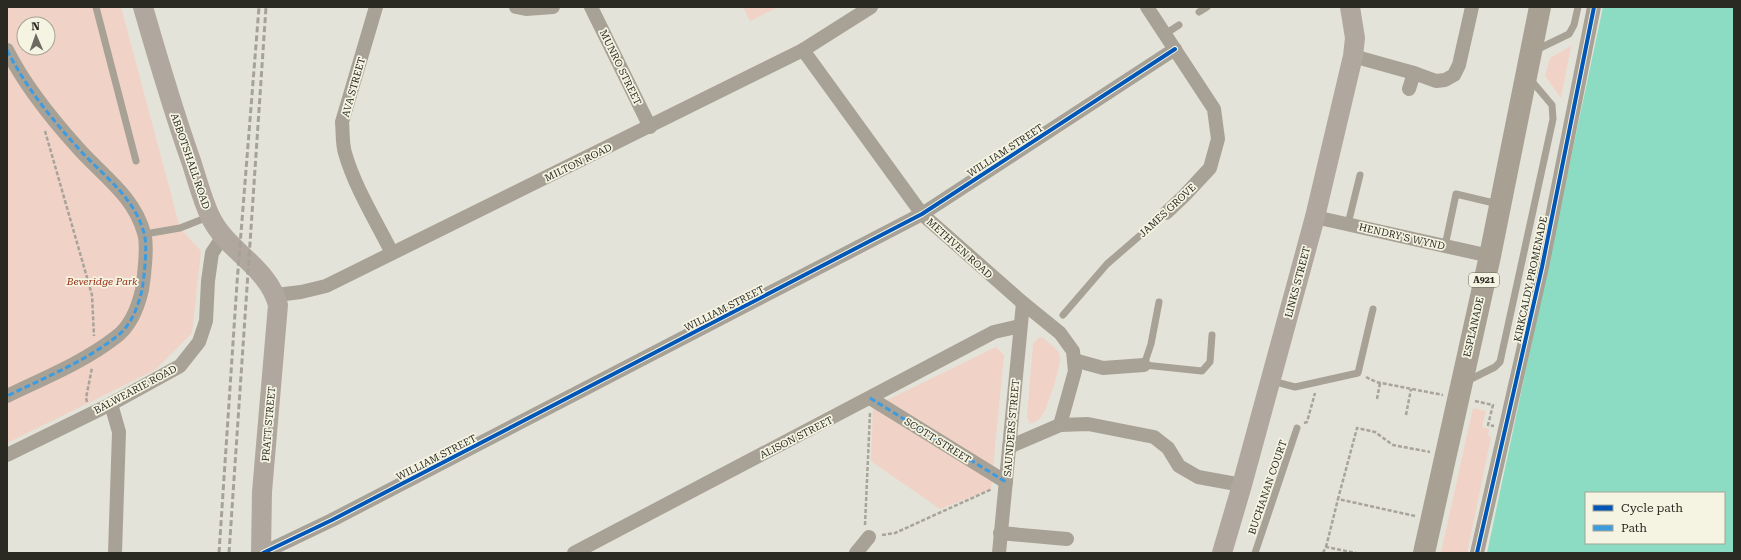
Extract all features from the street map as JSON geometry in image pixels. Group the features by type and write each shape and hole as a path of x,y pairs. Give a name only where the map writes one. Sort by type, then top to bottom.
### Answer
{"main road":[{"name":"ABBOTSHALL ROAD","path":"143,7 183,137 210,217 224,235 263,275 276,295"},
{"name":"LINKS STREET","path":"1224,553 1315,217 1353,56 1355,38 1350,7"},
{"name":"ESPLANADE","path":"1424,553 1460,384 1490,256 1540,7"},
{"name":"PRATT STREET","path":"262,553 262,492 278,316 276,295"}],"street":[{"name":"AVA STREET","path":"376,7 342,122 344,152 353,177 392,253"},
{"path":"516,7 526,9 553,7"},
{"name":"MUNRO STREET","path":"591,7 650,127"},
{"name":"MILTON ROAD","path":"276,295 301,292 326,286 803,50 871,7"},
{"name":"JAMES GROVE","path":"1146,7 1214,109 1218,139 1210,168 1166,213"},
{"path":"1353,56 1436,81 1445,80 1454,75 1459,65 1472,7"},
{"name":"KIRKCALDY PROMENADE","path":"1477,553 1542,267 1594,7"},
{"name":"WILLIAM STREET","path":"262,553 339,516 922,214 1175,49"},
{"path":"7,50 34,96 78,148 120,189 134,209 145,234 145,276 138,306 128,324 118,336 95,352 7,396"},
{"name":"METHVEN ROAD","path":"803,50 922,214 1023,303 1060,333 1073,351 1075,371 1060,425"},
{"path":"1409,89 1414,74"},
{"name":"HENDRY'S WYND","path":"1315,217 1490,256"},
{"name":"BALWEARIE ROAD","path":"7,455 111,404 180,366 199,342 206,321 208,282 212,253 224,235"},
{"name":"SAUNDERS STREET","path":"998,553 1023,303"},
{"name":"ALISON STREET","path":"574,553 592,549 994,332 1020,326"},
{"path":"1074,360 1103,368 1144,365"},
{"name":"SCOTT STREET","path":"870,398 1006,482"},
{"path":"111,404 119,432 115,553"},
{"path":"1009,447 1060,425 1088,424 1154,436 1168,448 1179,466 1198,478 1242,485"},
{"path":"1000,533 1067,539"},
{"path":"856,553 870,537"}],"lane":[{"path":"96,7 136,161"},
{"path":"1199,12 1207,7"},
{"path":"1531,52 1569,34 1574,25 1578,7"},
{"path":"1165,34 1179,25"},
{"path":"1460,384 1496,367 1500,362 1553,119 1552,104 1526,74"},
{"path":"1348,224 1360,175"},
{"path":"1445,246 1456,194 1500,204"},
{"name":"JAMES GROVE","path":"1063,315 1107,264 1166,213"},
{"path":"145,234 180,228 210,217"},
{"path":"1159,302 1151,344 1144,365 1202,371 1210,362 1212,335"},
{"path":"1270,380 1295,387 1358,373 1372,308"},
{"name":"BUCHANAN COURT","path":"1255,553 1297,428"}],"path":[{"path":"44,127 92,295 95,352 86,398 90,413"},
{"path":"1297,428 1307,422 1318,382"},
{"path":"1377,399 1380,383"},
{"path":"1406,415 1411,389"},
{"path":"870,398 864,522 870,537 895,533 1006,482"},
{"path":"1323,553 1326,547 1357,428 1375,432 1393,445 1445,456"},
{"path":"1338,499 1431,520"},
{"path":"1326,547 1356,553"}],"green space":[{"name":"Beveridge Park","path":"7,7 121,7 180,228 201,251 192,333 155,370 7,443"},
{"path":"743,7 778,7 750,21"},
{"path":"1571,46 1561,98 1545,76 1550,58"},
{"path":"1042,337 1057,350 1060,355 1059,368 1054,387 1044,413 1037,421 1030,423 1027,417 1033,344 1038,338"},
{"path":"996,347 1004,355 991,489 940,509 871,461 873,407"},
{"path":"1473,408 1486,411 1482,427 1489,429 1488,436 1491,437 1467,553 1441,553"}],"shaded area":[{"path":"1603,7 1734,7 1734,553 1487,553"}],"railway":[{"path":"219,553 237,283 259,7"},
{"path":"229,553 266,7"}],"marked path":[{"path":"7,50 30,89 48,113 87,158 125,197 133,208 144,233 146,245 145,270 142,290 133,316 121,333 104,346 77,362 7,396"},
{"path":"870,398 1006,482"}],"cycle path":[{"path":"1477,553 1542,267 1594,7"},
{"path":"263,553 332,520 922,214 1175,49"}]}
